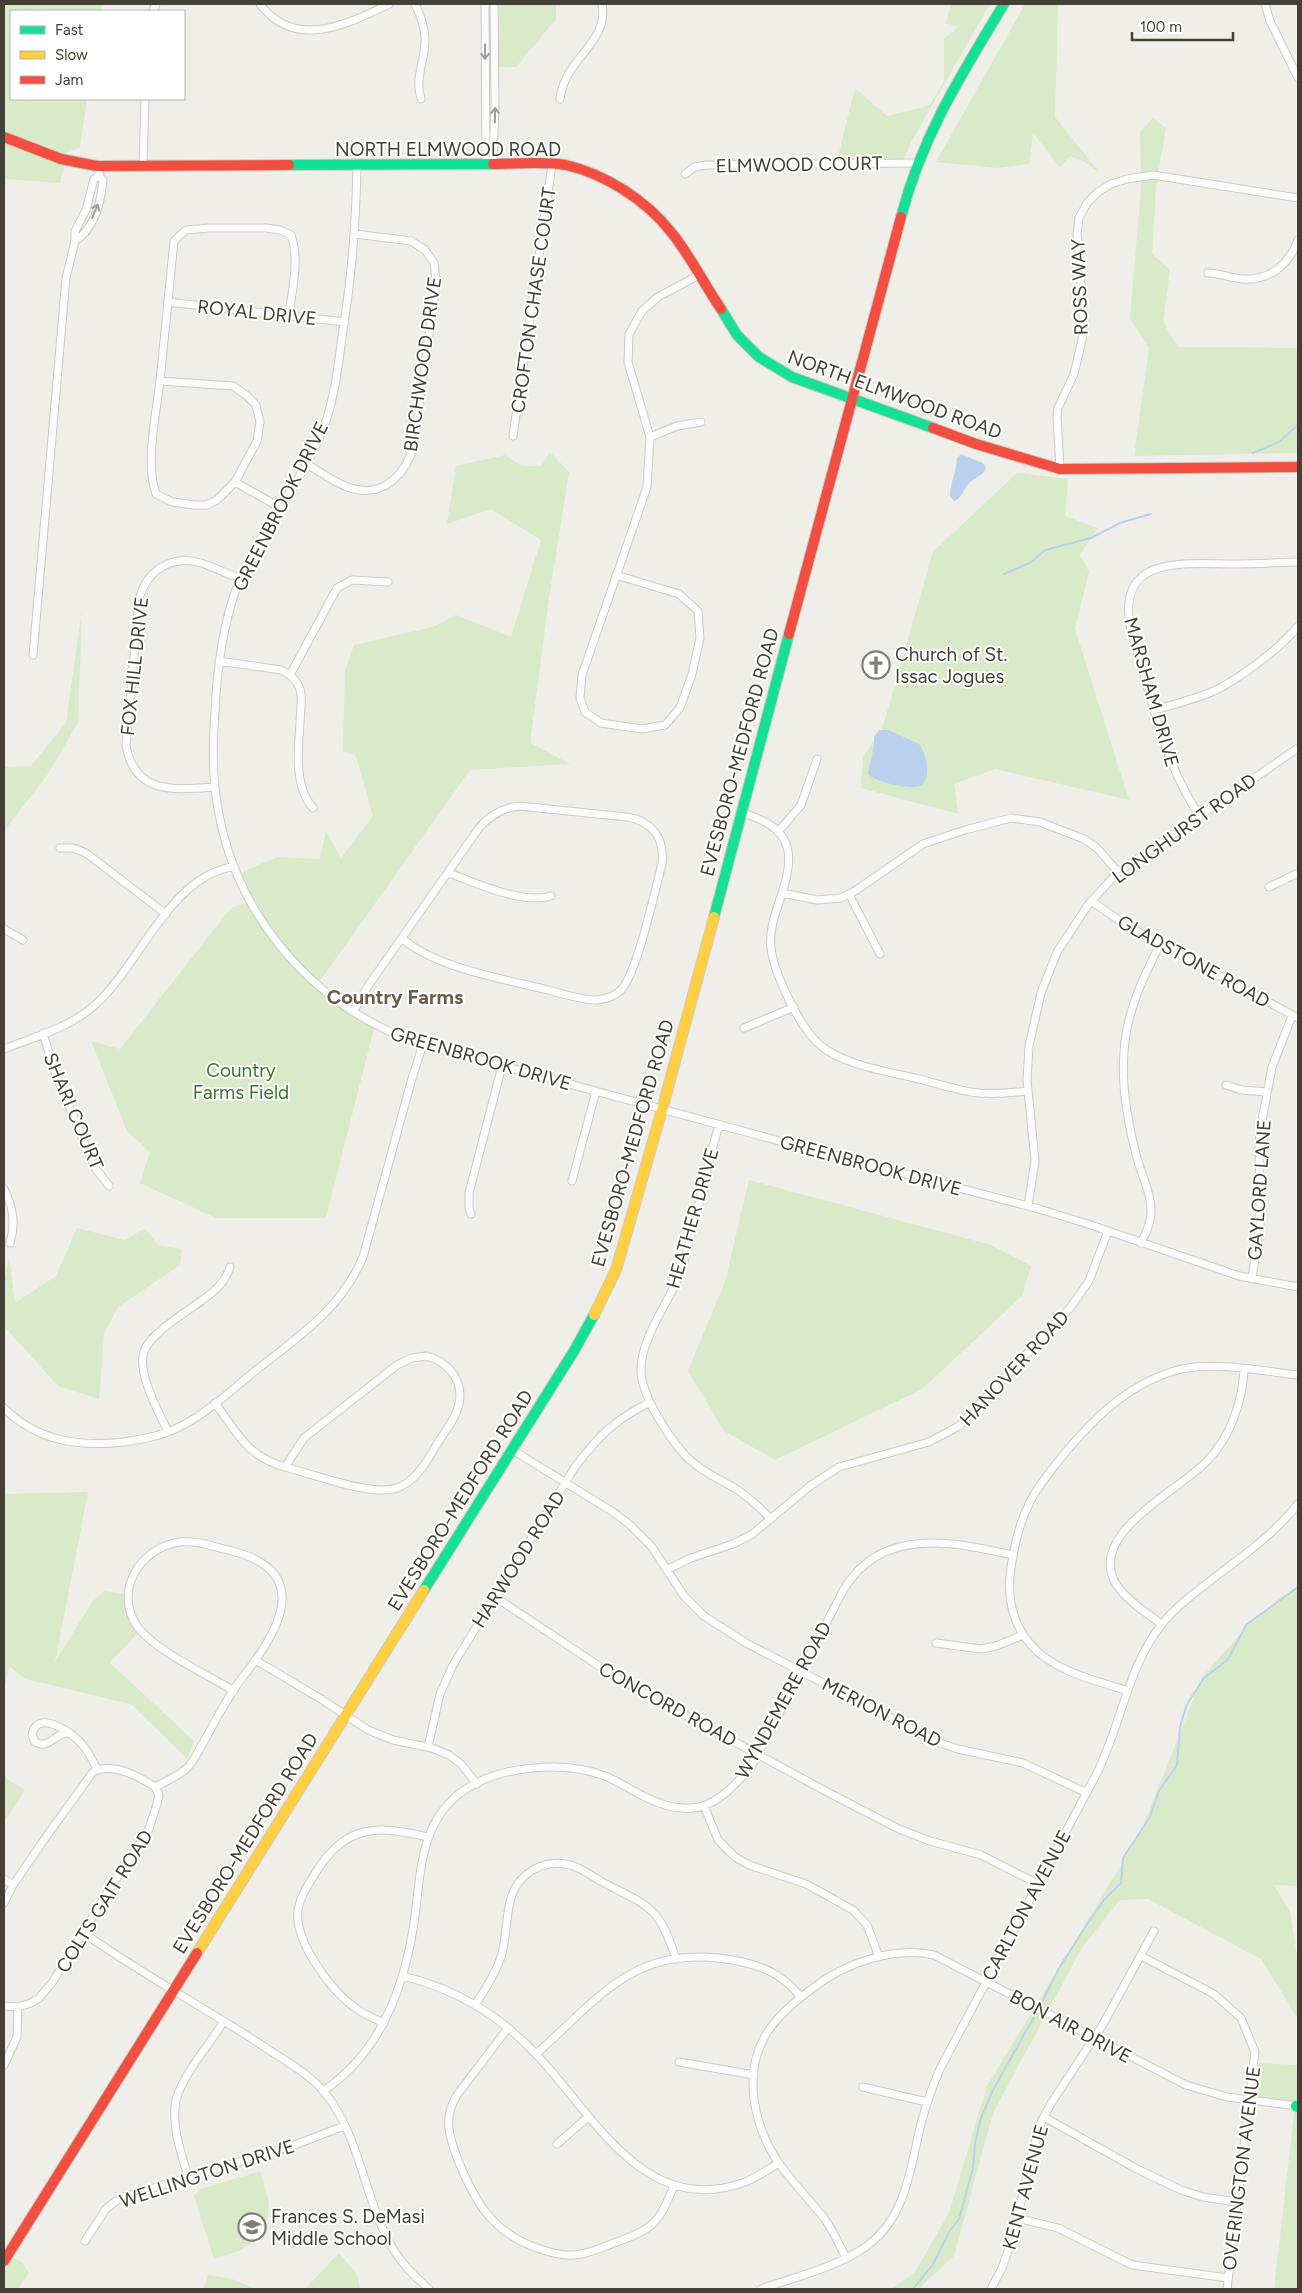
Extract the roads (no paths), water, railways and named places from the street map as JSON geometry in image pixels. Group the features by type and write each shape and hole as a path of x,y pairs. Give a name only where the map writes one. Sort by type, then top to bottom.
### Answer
{"street":[{"path":"260,4 283,23 320,31 344,25 389,4"},
{"path":"415,4 422,21 425,38 418,81 421,99"},
{"path":"485,4 490,164"},
{"path":"490,164 495,104 494,4"},
{"path":"560,99 567,73 600,29 604,15 602,4"},
{"name":"EVESBORO-MEDFORD ROAD","path":"4,2261 173,1988 511,1449 574,1352 609,1287 622,1254 662,1110 851,399 916,163 955,87 1004,4"},
{"path":"1265,4 1270,21 1298,78"},
{"path":"143,167 145,100"},
{"name":"NORTH ELMWOOD ROAD","path":"4,137 52,156 99,171 143,167 490,164 552,165 578,169 608,181 628,192 649,208 666,226 700,275 737,336 759,357 792,378 983,447 1060,469 1298,467"},
{"name":"ELMWOOD COURT","path":"685,174 694,167 706,165 916,163"},
{"name":"CROFTON CHASE COURT","path":"513,436 552,165"},
{"name":"GREENBROOK DRIVE","path":"357,166 355,234 345,322 333,394 324,426 241,578 228,614 219,661 214,741 215,787 223,834 234,866 251,904 276,943 312,982 353,1012 384,1030 423,1044 662,1110 1028,1206 1108,1230 1212,1268 1252,1279 1298,1286"},
{"path":"33,655 68,264 75,241 75,231 88,205 94,179 99,171"},
{"name":"ROSS WAY","path":"1060,469 1056,417 1058,408 1074,374 1082,340 1083,312 1077,234 1079,218 1087,203 1098,192 1111,184 1153,175 1298,198"},
{"path":"160,381 233,386 256,405 260,422 257,441 235,482 217,500 207,505 172,502 156,494 151,482 152,463 160,381 174,241 186,230 266,228 280,230 291,235 295,247 289,315"},
{"name":"BIRCHWOOD DRIVE","path":"305,463 347,487 370,490 386,485 399,475 409,461 414,445 434,306 436,280 434,263 425,250 411,241 355,234"},
{"path":"1208,273 1242,279 1264,277 1282,267 1298,240"},
{"path":"616,575 679,594 698,611 700,638 692,674 680,708 664,725 642,729 601,723 585,712 580,698 582,675 616,575 647,487 650,437 628,362 629,334 642,312 658,297 700,275"},
{"name":"ROYAL DRIVE","path":"168,302 345,322"},
{"path":"650,437 677,426 701,422"},
{"path":"235,482 279,507"},
{"name":"FOX HILL DRIVE","path":"215,787 181,789 156,786 141,777 130,762 126,745 139,600 144,584 154,572 176,561 201,563 241,578"},
{"name":"MARSHAM DRIVE","path":"1199,815 1186,796 1171,764 1128,613 1128,597 1137,583 1156,568 1172,564 1298,562"},
{"path":"290,675 337,588 352,580 388,582"},
{"path":"1155,710 1222,687 1280,645 1298,626"},
{"path":"219,661 275,669 290,675 297,682 301,696 298,747 301,784 306,798 313,808"},
{"name":"LONGHURST ROAD","path":"1028,1206 1035,1160 1027,1069 1032,1024 1047,972 1063,942 1091,901 1118,872 1298,748"},
{"path":"778,832 801,805 817,759"},
{"path":"353,1012 368,986 485,820 501,810 519,806 627,817 644,821 656,832 663,855 634,968 620,991 604,999 578,997 487,974 428,955 402,938"},
{"path":"741,812 762,820 778,832 788,851 787,869 782,893 772,927 771,946 777,973 813,1039 829,1052 848,1060 976,1092 1028,1091"},
{"path":"782,893 817,900 833,900 849,894 922,844 1011,818 1040,822 1084,839 1097,848 1118,872"},
{"path":"60,848 72,848 86,853 166,914"},
{"path":"4,1049 77,1018 95,1006 166,914 189,889 203,878 234,866"},
{"path":"449,873 486,887 521,896 538,898 552,896"},
{"path":"1270,887 1298,873"},
{"path":"849,894 880,954"},
{"name":"GLADSTONE ROAD","path":"1091,901 1122,923 1295,1017"},
{"path":"4,929 23,940"},
{"path":"1141,1242 1149,1227 1150,1205 1128,1123 1124,1082 1124,1052 1134,1004 1147,970 1160,944"},
{"path":"744,1028 794,1007"},
{"name":"GAYLORD LANE","path":"1252,1279 1259,1241 1259,1142 1266,1092 1275,1058 1295,1017"},
{"name":"SHARI COURT","path":"43,1033 52,1064 94,1168 109,1186"},
{"path":"4,1408 19,1422 37,1433 57,1440 78,1444 128,1441 168,1432 185,1425 215,1403 327,1313 356,1274 367,1248 411,1082 423,1044"},
{"path":"471,1214 469,1194 502,1066"},
{"path":"1226,1085 1242,1090 1266,1092"},
{"path":"572,1181 596,1091"},
{"name":"HEATHER DRIVE","path":"719,1125 683,1265 673,1292 647,1342 641,1372 650,1402 671,1437 688,1459 744,1495 771,1519"},
{"path":"4,1189 13,1216 13,1234 10,1242"},
{"name":"HANOVER ROAD","path":"668,1569 742,1540 771,1519 815,1482 839,1467 930,1442 960,1426 1070,1308 1088,1281 1108,1230"},
{"path":"168,1432 146,1379 143,1363 146,1348 155,1336 220,1286 230,1267"},
{"path":"215,1403 253,1452 267,1461 285,1467 379,1490 388,1490 403,1486 411,1481 422,1468 457,1411 460,1394 456,1378 447,1366 433,1358 419,1356 404,1361 304,1438 285,1467"},
{"path":"1128,1691 1086,1677 1051,1662 1037,1651 1023,1635 1014,1616 1008,1591 1013,1555 1022,1519 1041,1484 1088,1426 1110,1405 1142,1384 1176,1370 1203,1366 1298,1375"},
{"path":"1161,1624 1129,1599 1118,1587 1110,1564 1112,1548 1128,1526 1208,1461 1220,1446 1230,1429 1238,1404 1244,1370"},
{"name":"HARWOOD ROAD","path":"428,1747 438,1704 448,1675 584,1454 602,1433 622,1417 650,1402"},
{"name":"MERION ROAD","path":"511,1449 629,1524 652,1546 684,1596 704,1616 742,1640 937,1742 958,1749 1023,1763 1087,1793"},
{"name":"CARLTON AVENUE","path":"761,2289 846,2258 883,2232 898,2210 909,2179 927,2102 940,2069 1108,1751 1128,1691 1147,1648 1161,1624 1187,1599 1278,1526 1298,1504"},
{"path":"4,1903 13,1885 84,1781 98,1770 124,1771 155,1787 180,1774 191,1764 234,1691 257,1660 276,1628 283,1608 283,1595 279,1582 264,1564 203,1543 187,1542 167,1545 148,1557 137,1567 130,1580 128,1596 130,1611 138,1628 169,1653 234,1691"},
{"name":"WYNDEMERE ROAD","path":"323,2091 340,2080 357,2063 374,2041 384,2023 403,1976 415,1918 417,1880 428,1837 435,1821 446,1806 459,1794 477,1784 516,1772 546,1767 567,1767 608,1777 664,1805 683,1808 704,1806 719,1799 746,1774 802,1672 849,1580 871,1560 880,1554 900,1547 941,1542 962,1544 1013,1555"},
{"name":"CONCORD ROAD","path":"495,1596 617,1678 899,1829 930,1841 981,1854 1038,1884"},
{"path":"936,1643 981,1649 996,1646 1023,1635"},
{"path":"257,1660 384,1737 441,1751 456,1760 477,1784"},
{"path":"69,1734 59,1734 43,1745 35,1742 32,1735 35,1726 43,1722 52,1724 69,1734 84,1747 98,1770"},
{"name":"COLTS GAIT ROAD","path":"18,2007 31,2003 46,1991 149,1829 157,1804 158,1795 155,1787"},
{"path":"704,1806 718,1840 735,1857 750,1865 806,1884 853,1910 866,1925 879,1957"},
{"path":"384,2023 364,2014 348,2003 320,1969 300,1930 298,1921 300,1901 324,1860 340,1842 372,1830 393,1829 428,1837"},
{"path":"475,2005 500,1961 510,1900 516,1886 526,1874 547,1864 563,1864 578,1868 648,1907 664,1925 676,1959"},
{"path":"4,1879 13,1885"},
{"name":"KENT AVENUE","path":"991,2289 1004,2262 1017,2218 1032,2149 1044,2116 1094,2038 1154,1931"},
{"path":"84,1933 129,1964 173,1988 303,2073 323,2091 344,2126 388,2241 407,2268 429,2289"},
{"name":"BON AIR DRIVE","path":"846,2258 825,2220 779,2163 766,2142 759,2123 754,2093 754,2075 758,2054 765,2037 775,2022 801,1997 831,1976 879,1957 907,1952 934,1955 1186,2085 1216,2095 1297,2106"},
{"name":"OVERINGTON AVENUE","path":"1140,1956 1214,1994 1242,2018 1254,2052 1227,2289"},
{"path":"536,2054 613,1984 648,1965 676,1959 722,1959 764,1968 786,1980 801,1997"},
{"path":"403,1976 449,1990 508,2028 536,2054 588,2117 631,2161 647,2172 674,2185 698,2191 734,2186 749,2181 779,2163"},
{"path":"4,2006 18,2007 17,2037 4,2065"},
{"path":"188,2176 176,2123 176,2100 187,2078 224,2021"},
{"path":"508,2028 457,2095 452,2103 448,2121 454,2149 472,2193 482,2209 494,2222 515,2238 539,2249 566,2255 585,2253 603,2248 650,2228 664,2209 674,2185"},
{"path":"679,2062 754,2075"},
{"path":"863,2087 927,2102"},
{"path":"1044,2116 1137,2168 1181,2190 1203,2197 1237,2202"},
{"path":"557,2144 588,2117"},
{"name":"WELLINGTON DRIVE","path":"86,2241 106,2209 120,2198 292,2146 344,2126"},
{"path":"1017,2218 1058,2228 1132,2265 1228,2278"}],"water":[{"path":"961,454 983,463 986,468 981,475 969,483 959,498 954,501 950,496 950,491 957,458"},
{"path":"879,730 889,730 919,744 927,764 925,781 922,785 910,787 894,785 878,780 868,774 874,737"}],"waterway":[{"path":"1253,453 1279,442 1298,425"},
{"path":"1004,574 1030,563 1045,550 1091,538 1120,523 1151,514"},
{"path":"1040,2006 1059,1968 1090,1920 1104,1900 1121,1883 1123,1858 1150,1817 1159,1791 1177,1765 1180,1727 1187,1704 1204,1678 1226,1661 1246,1625 1298,1587"},
{"path":"913,2289 932,2266 949,2232 959,2219 973,2168 975,2144 981,2118 993,2090 1038,2010"}],"place":[{"name":"Church of St. Issac Jogues","path":"876,665"},
{"name":"Frances S. DeMasi Middle School","path":"252,2227"}],"district":[{"name":"Country Farms","path":"395,997"}],"park label":[{"name":"Country Farms Field","path":"241,1081"}]}
